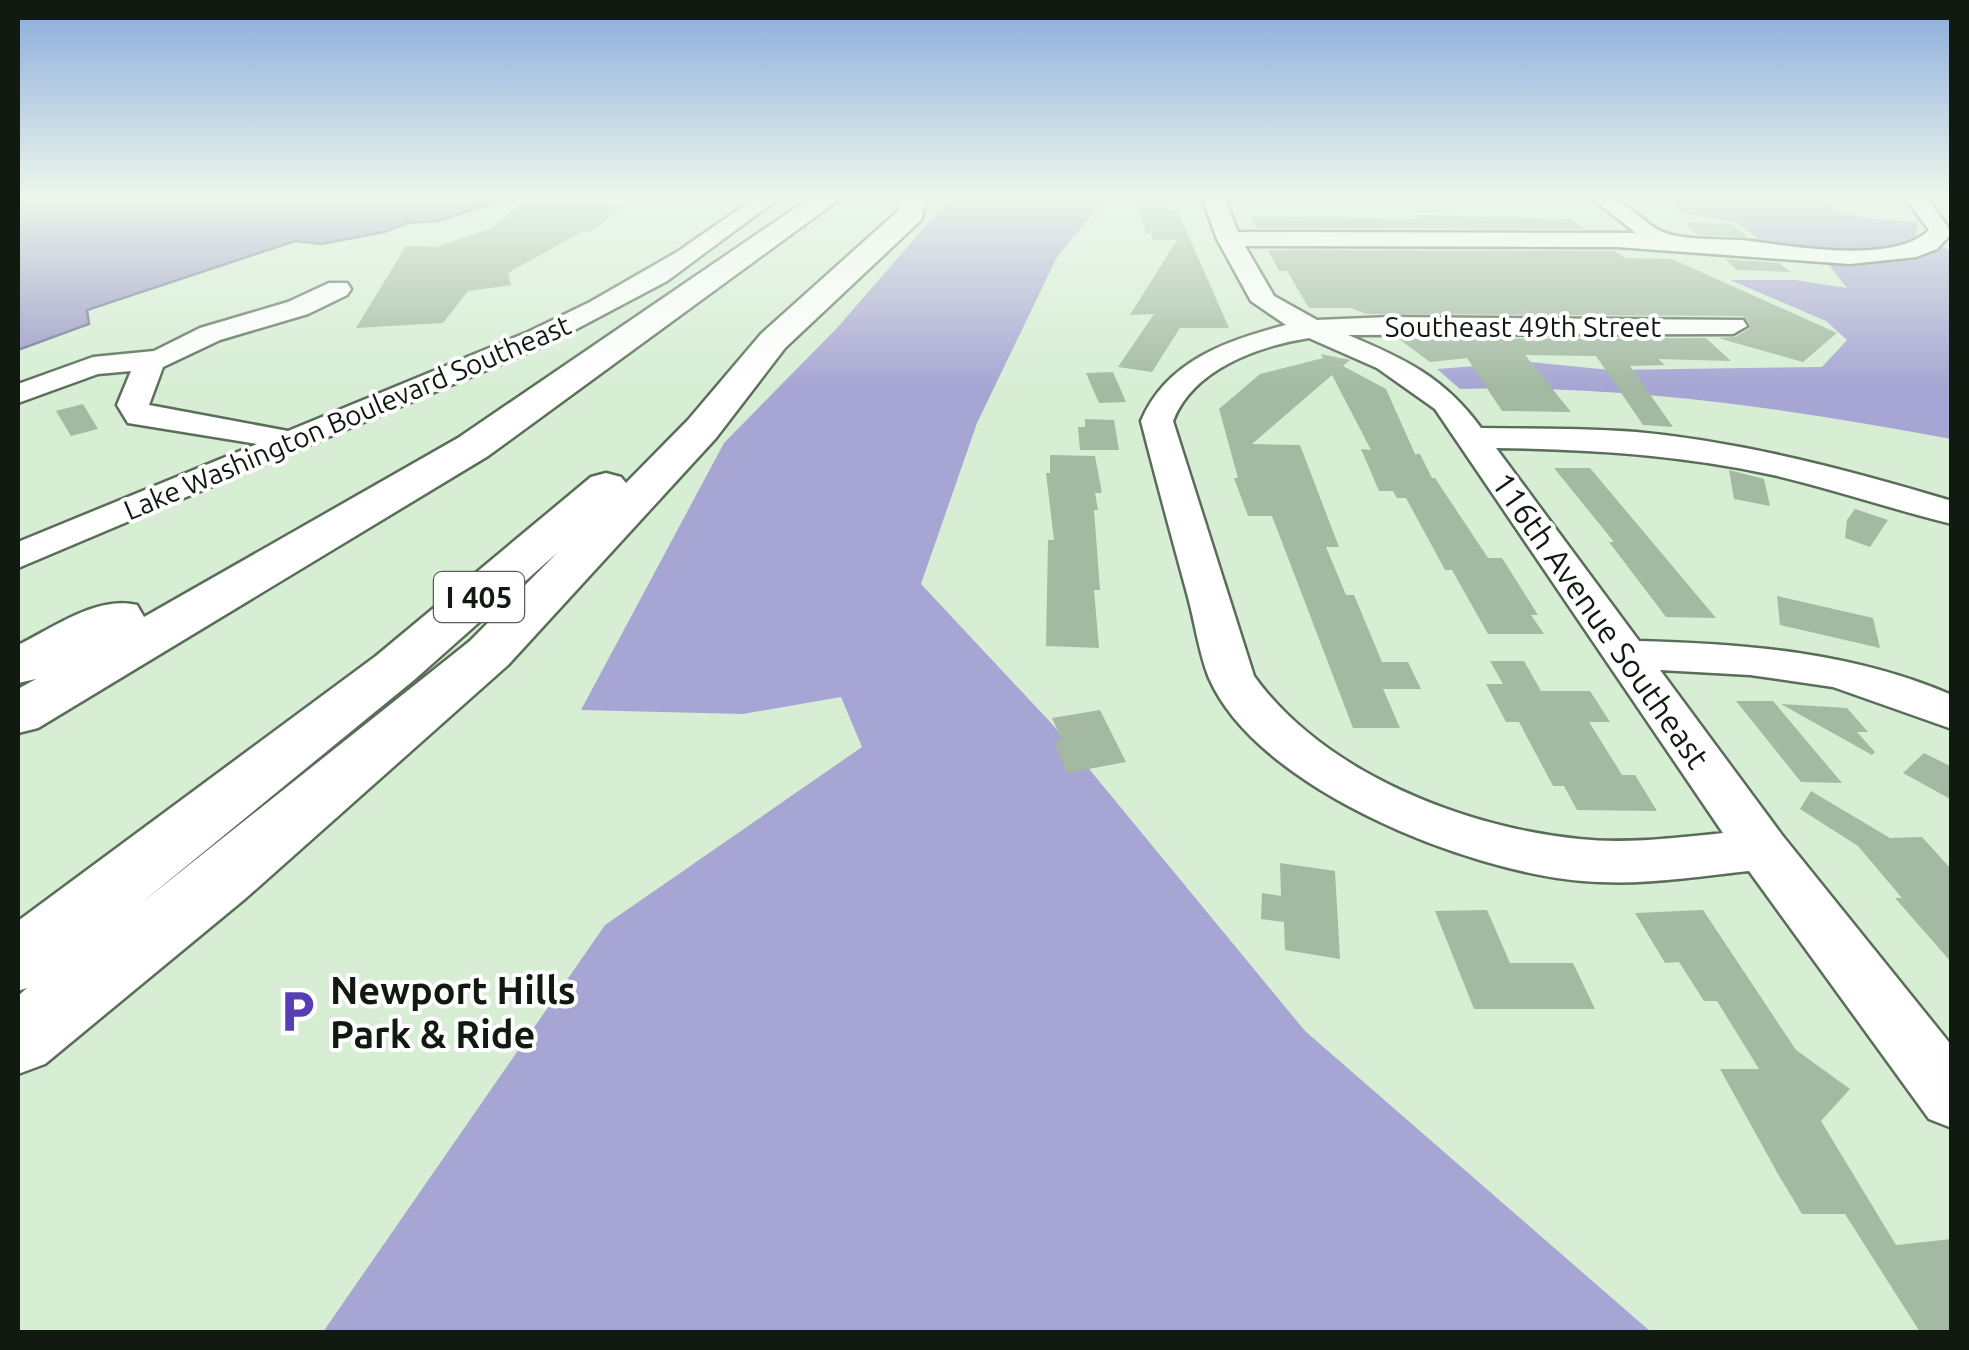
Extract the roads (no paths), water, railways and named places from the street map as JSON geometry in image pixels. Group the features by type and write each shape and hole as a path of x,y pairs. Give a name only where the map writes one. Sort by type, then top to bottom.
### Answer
{"highway":[{"path":"18,714 474,447 738,261"},
{"name":"I 405","path":"18,961 395,668 586,506 755,338 841,261"},
{"path":"18,1040 222,878 489,653 702,429 773,341 860,261"},
{"path":"18,666 438,456 474,447"}],"street":[{"name":"Lake Washington Boulevard Southeast","path":"18,556 538,338 623,298 684,261"},
{"name":"116th Avenue Southeast","path":"1241,261 1258,294 1274,308 1387,362 1446,402 1763,849 1952,1097"},
{"path":"18,394 93,366 150,362 210,334 298,308 338,289"},
{"name":"Southeast 49th Street","path":"1733,326 1312,329 1266,339 1201,368 1160,409 1157,421 1232,678 1243,700 1295,749 1343,781 1404,810 1472,835 1577,860 1629,862 1763,849"},
{"path":"150,362 133,405 139,416 228,427 290,441"},
{"path":"1473,438 1606,440 1671,447 1798,470 1952,514"},
{"path":"1625,655 1713,657 1820,670 1877,684 1952,714"}],"place":[{"name":"Newport Hills Park & Ride","path":"297,1012"}]}
